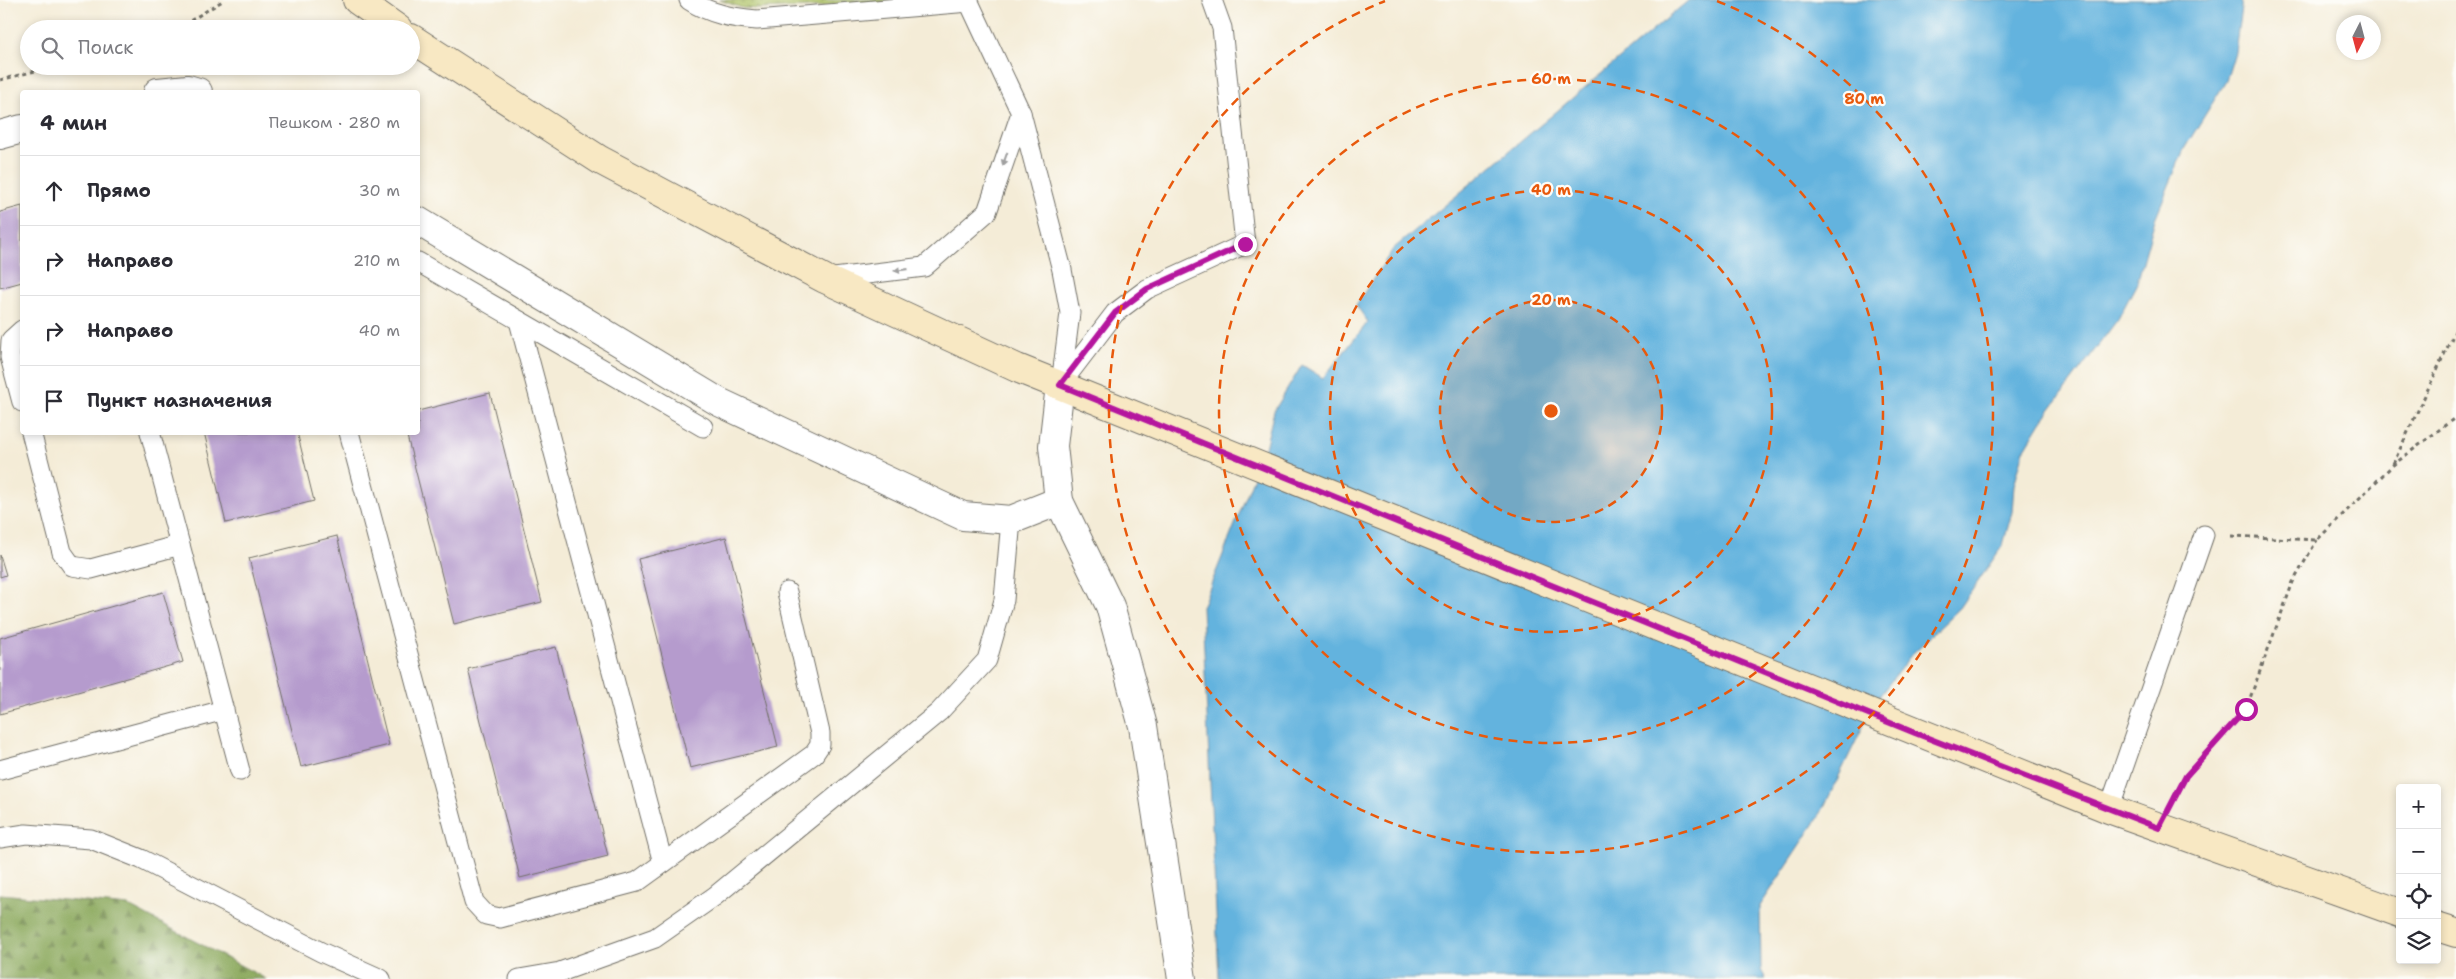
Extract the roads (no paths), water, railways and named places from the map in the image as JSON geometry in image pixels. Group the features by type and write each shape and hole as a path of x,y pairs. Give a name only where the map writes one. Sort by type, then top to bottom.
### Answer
{"main road":[{"path":"357,0 385,20"},
{"path":"420,44 600,160 825,279 1017,368 1221,449 1915,733 2159,828 2396,912"},
{"path":"2441,928 2456,933"}],"street":[{"path":"178,90 191,90"},
{"path":"0,135 20,130"},
{"path":"420,222 718,402 963,516 1011,520 1059,501"},
{"path":"1060,385 1053,446 1059,501 1110,606 1143,726 1182,979"}],"lane":[{"path":"689,0 699,7 726,17 757,20 969,1 1021,113 1062,270 1070,313 1060,385"},
{"path":"1060,385 1115,313 1147,289 1245,244 1222,28 1212,0"},
{"path":"825,279 924,267 987,212 1021,113"},
{"path":"420,263 703,427"},
{"path":"519,321 663,863"},
{"path":"20,332 11,340 10,357 20,394"},
{"path":"31,435 62,552 72,566 91,569 180,545"},
{"path":"151,435 240,771"},
{"path":"350,435 474,902 486,915 500,918 637,882 814,754 820,745 820,733 787,592"},
{"path":"519,979 560,972 655,938 715,896 939,712 987,660 1004,600 1011,520"},
{"path":"2109,809 2204,535"},
{"path":"0,770 224,710"},
{"path":"0,838 26,834 92,839 141,859 321,952 382,979"}],"water":[{"path":"1689,0 2242,0 2235,52 2226,81 2184,149 2155,219 2137,283 2118,319 2041,422 2024,450 2014,485 2012,512 2003,545 1960,608 1911,655 1875,702 1819,817 1760,906 1761,970 1766,979 1219,979 1202,607 1264,452 1274,411 1302,365 1323,378 1368,322 1356,305 1393,249"}]}
